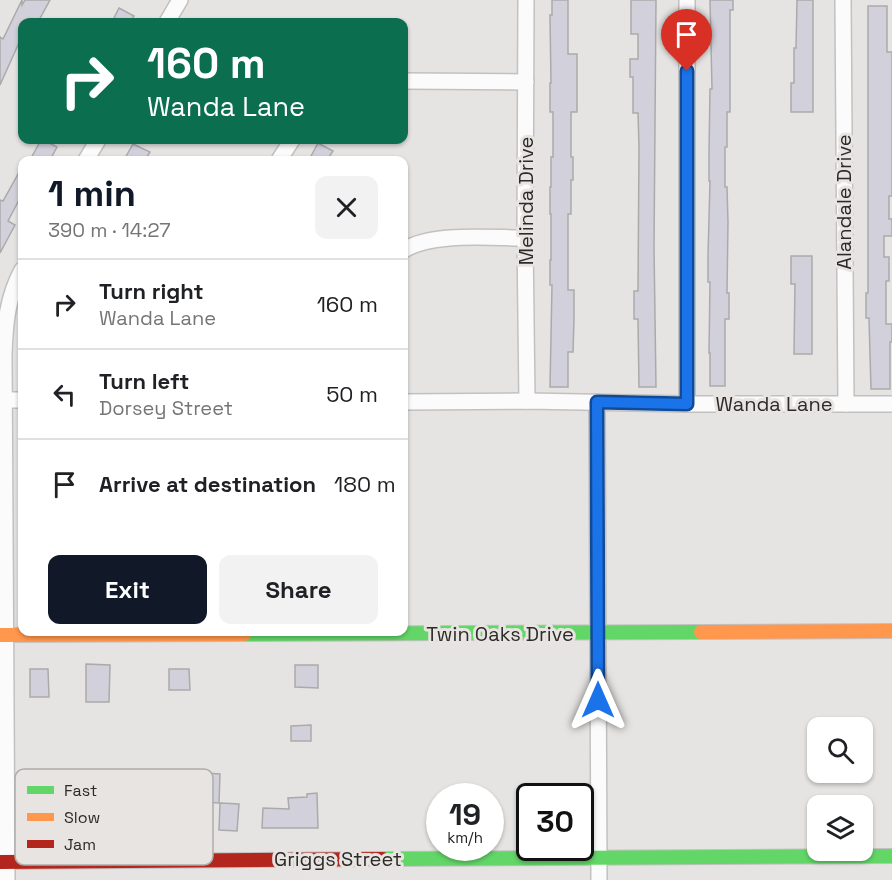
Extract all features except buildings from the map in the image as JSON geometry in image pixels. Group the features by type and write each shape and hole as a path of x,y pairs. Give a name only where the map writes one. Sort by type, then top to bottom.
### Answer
{"street":[{"path":"169,18 180,0"},
{"name":"Melinda Drive","path":"526,0 527,401"},
{"path":"687,0 687,404"},
{"name":"Alandale Drive","path":"843,0 846,404"},
{"path":"408,81 526,81"},
{"path":"408,247 426,241 452,238 525,238"},
{"path":"7,880 3,862 2,400 6,320 18,278"},
{"path":"2,400 18,400"},
{"name":"Wanda Lane","path":"408,402 892,404"},
{"path":"597,402 599,880"},
{"name":"Twin Oaks Drive","path":"408,634 892,631"},
{"name":"Twin Oaks Drive","path":"2,635 18,635"},
{"name":"Griggs Street","path":"213,860 892,856"}],"traffic: fast":[{"path":"408,633 701,632"},
{"path":"383,859 892,856"}],"traffic: slow":[{"path":"701,632 892,631"},
{"path":"0,635 18,635"}],"traffic: jam":[{"path":"213,860 383,859"},
{"path":"0,862 15,862"}],"route":[{"path":"598,700 597,402 687,404 687,71"}]}
